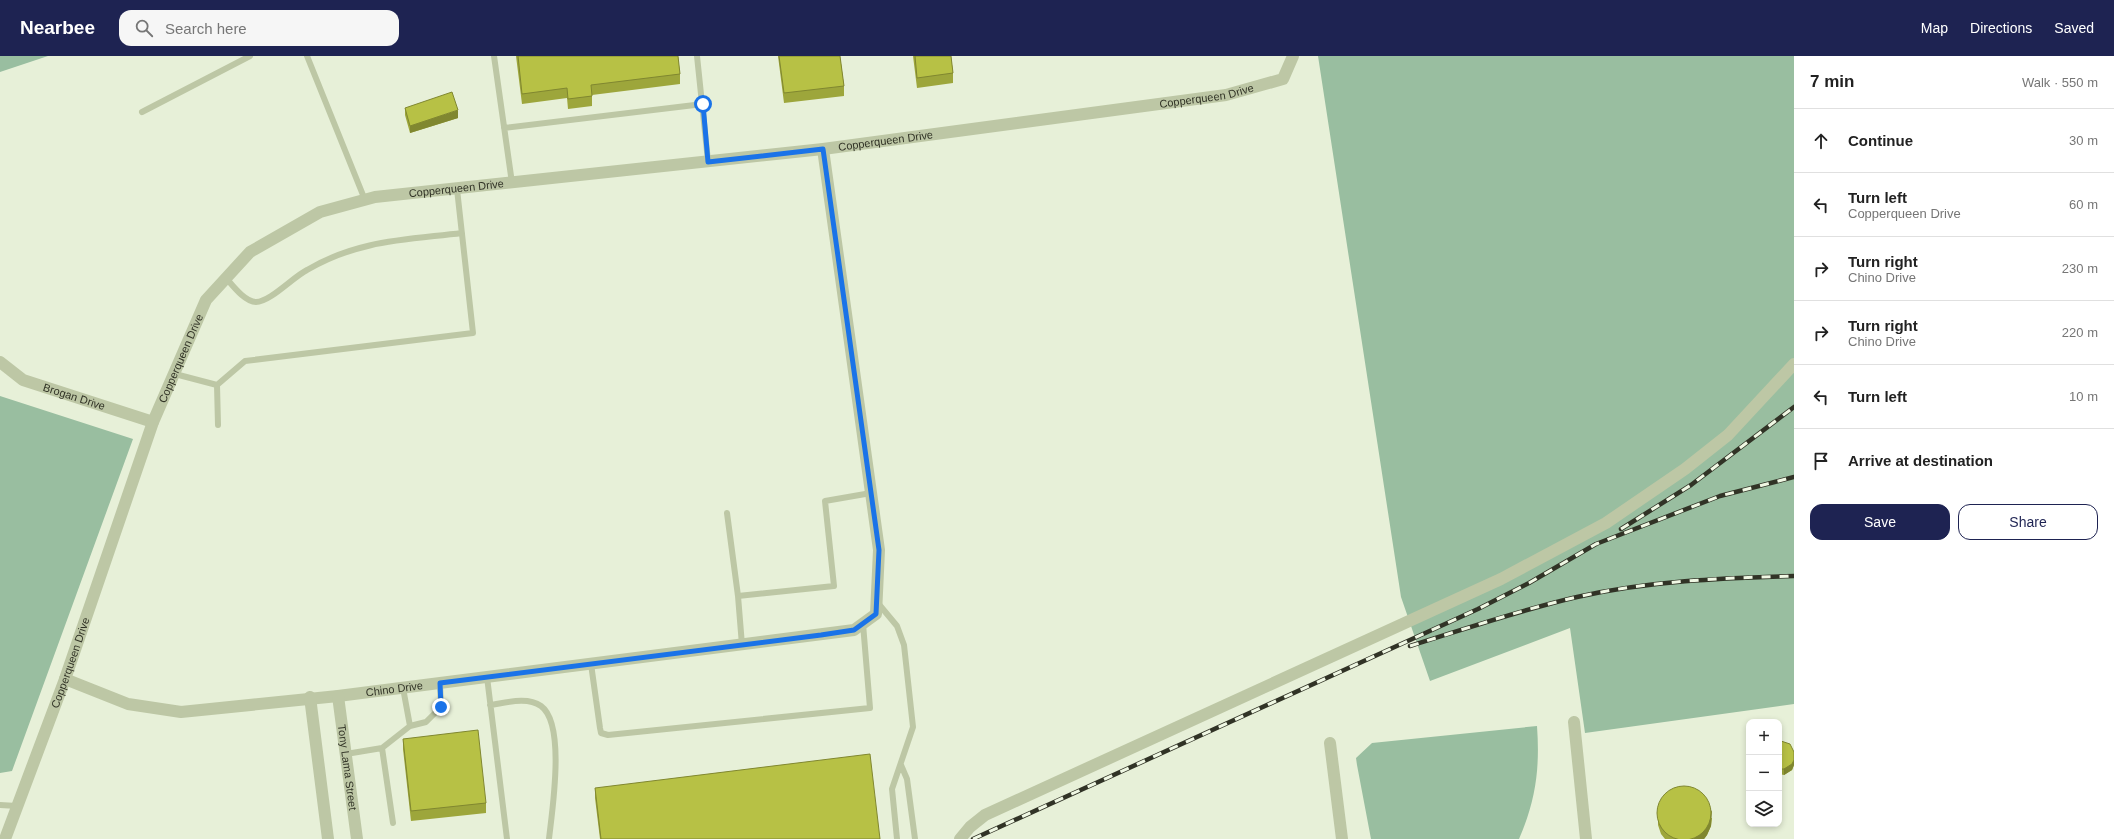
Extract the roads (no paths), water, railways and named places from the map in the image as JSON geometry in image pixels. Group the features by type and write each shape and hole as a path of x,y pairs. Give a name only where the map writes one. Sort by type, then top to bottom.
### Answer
{"street":[{"name":"Copperqueen Drive","path":"5,839 65,679 153,422 206,300 250,252 320,212 365,200 823,149 1226,96 1283,79 1293,56"},
{"name":"Chino Drive","path":"65,679 128,704 181,712 310,697 338,696 742,645 854,630 863,624 876,614 879,550 823,149"},
{"name":"Brogan Drive","path":"0,362 23,380 153,422"},
{"path":"960,839 970,827 985,815 1501,579 1606,523 1685,469 1728,435 1794,364"},
{"name":"Tony Lama Street","path":"338,696 357,839"},
{"path":"310,697 328,839"},
{"path":"1574,722 1586,839"},
{"path":"1330,743 1342,839"}],"lane":[{"path":"142,112 250,56"},
{"path":"307,56 365,200"},
{"path":"494,56 512,183"},
{"path":"697,56 708,162"},
{"path":"504,128 703,104"},
{"path":"218,425 217,385 244,361 473,333 457,189"},
{"path":"226,278 243,296 255,302 265,300 304,271 327,258 354,248 381,242 462,233"},
{"path":"175,374 217,385"},
{"path":"738,596 834,586 824,501 871,493"},
{"path":"727,513 738,596 742,645"},
{"path":"876,601 897,626 904,645 913,727 902,765 892,789 897,839"},
{"path":"591,664 601,733 608,735 870,708 863,624"},
{"path":"487,677 507,839"},
{"path":"346,754 382,748 410,726 426,722 441,707 440,683"},
{"path":"403,688 410,726"},
{"path":"490,705 529,701 541,706 549,717 554,729 555,776 549,839"},
{"path":"382,748 393,823"},
{"path":"902,765 908,779 916,839"},
{"path":"0,805 18,806"}],"railway":[{"path":"1621,529 1691,485 1794,407"},
{"path":"973,839 1478,609 1529,583 1596,544 1720,496 1794,477"},
{"path":"1410,646 1535,608 1577,597 1631,587 1685,581 1794,576"}]}
